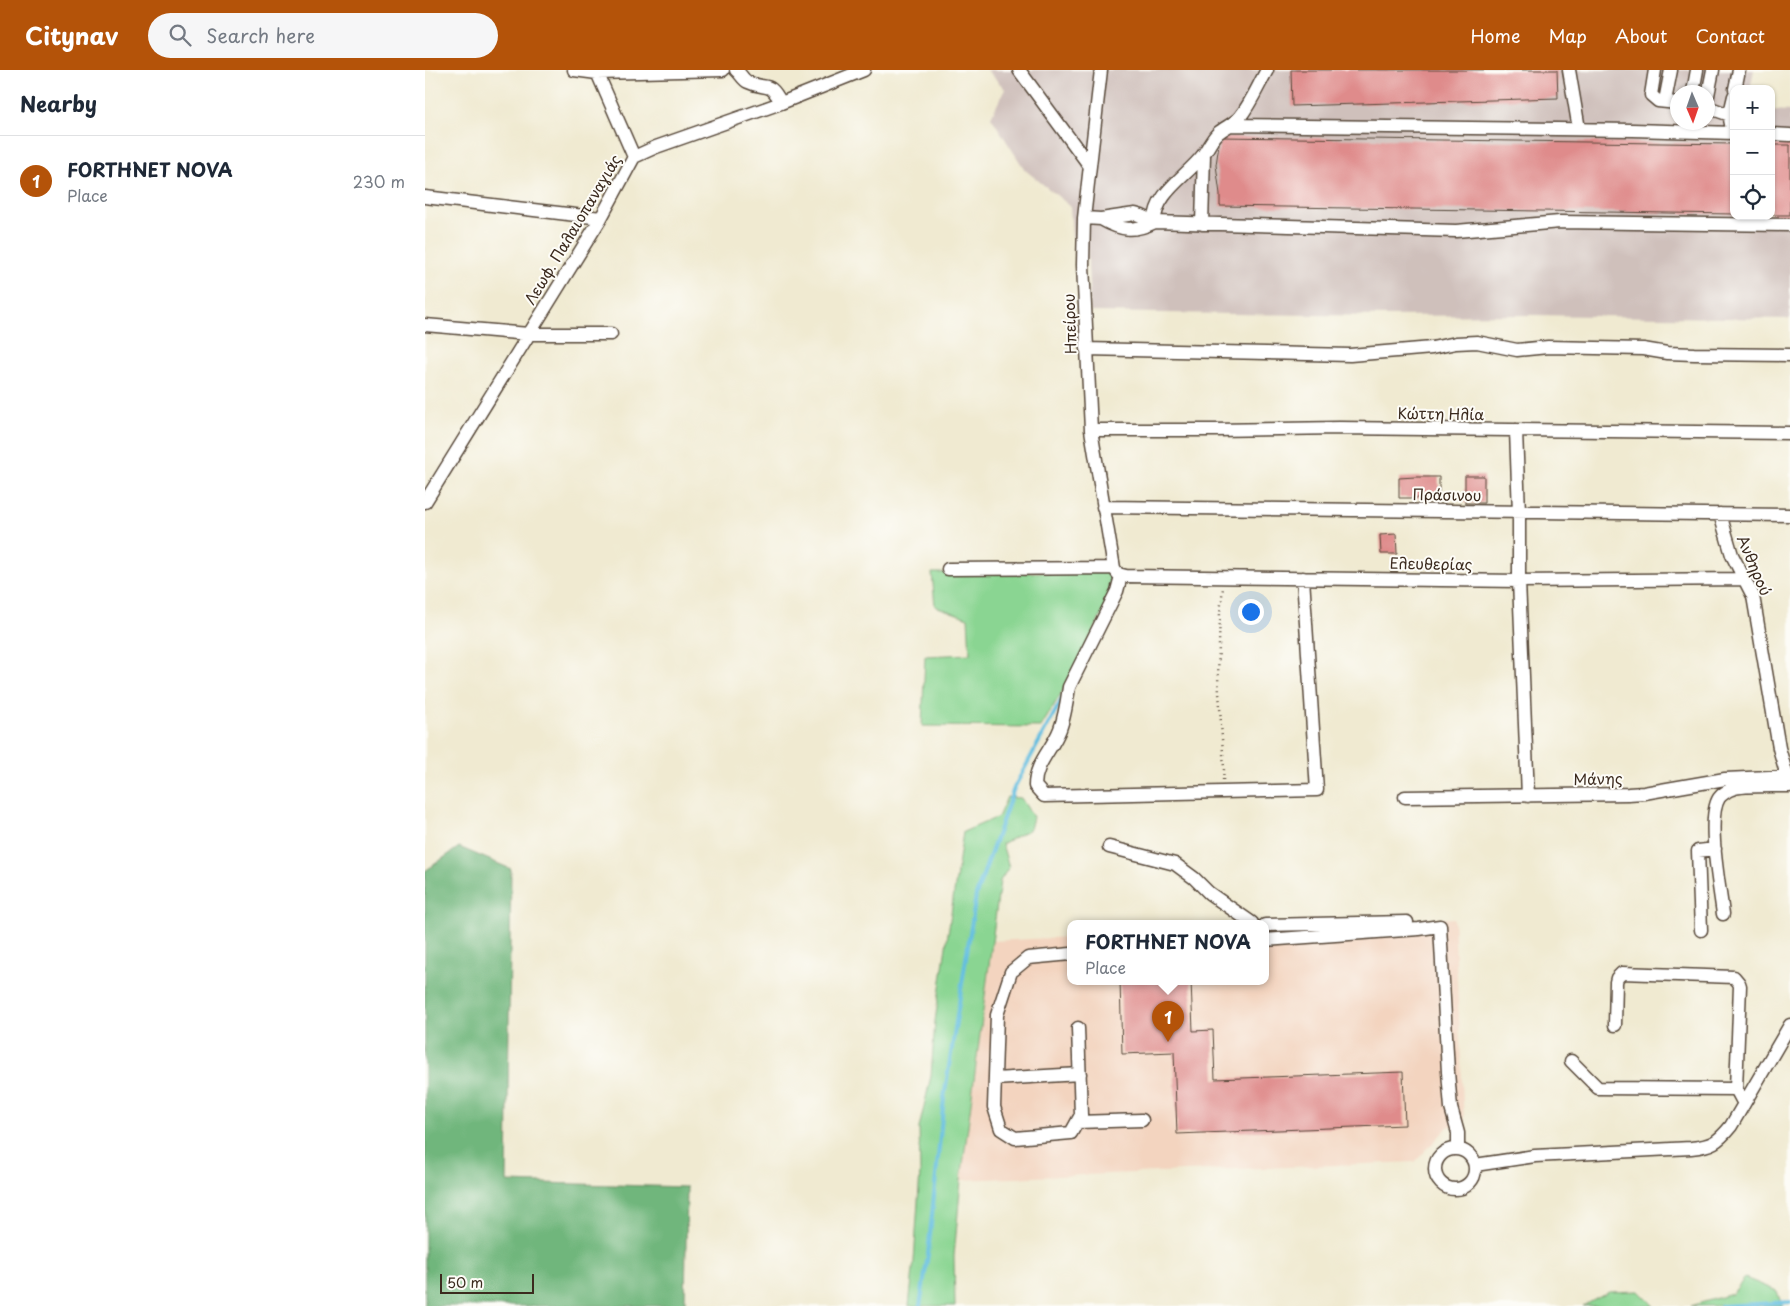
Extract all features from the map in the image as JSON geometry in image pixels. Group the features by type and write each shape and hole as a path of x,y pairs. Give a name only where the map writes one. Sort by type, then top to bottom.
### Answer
{"street":[{"path":"574,70 597,72 723,70"},
{"path":"736,70 751,84 768,86 775,92 781,103"},
{"name":"Λεωφ. Παλαιοπαναγιάς","path":"425,502 601,218 634,157 656,147 781,103 863,70"},
{"path":"1019,70 1089,165"},
{"name":"Ηπείρου","path":"1101,70 1084,218 1083,265 1091,430 1103,507 1118,572"},
{"path":"1155,222 1158,204 1167,192 1204,154 1211,140 1242,113 1267,70"},
{"path":"1569,70 1579,129"},
{"path":"1655,70 1651,95 1658,100 1670,102"},
{"path":"1671,70 1671,85"},
{"path":"1694,85 1697,70"},
{"path":"1710,85 1713,70"},
{"path":"1736,85 1739,70"},
{"path":"597,72 634,157"},
{"path":"1715,110 1730,115"},
{"path":"1230,125 1730,132"},
{"path":"1775,134 1790,135"},
{"path":"1202,224 1204,154"},
{"path":"425,197 601,218"},
{"path":"1084,218 1101,219 1135,214 1155,222 1456,231 1560,222 1790,226"},
{"path":"425,325 529,334 611,334"},
{"path":"1086,349 1350,355 1477,342 1517,350 1548,347 1643,349 1667,353 1694,354 1790,355"},
{"name":"Κώττη Ηλία","path":"1091,430 1339,428 1790,433"},
{"path":"1516,430 1519,581 1529,796"},
{"name":"Πράσινου","path":"1103,507 1790,515"},
{"name":"Ανθηρού","path":"1720,514 1732,555 1750,588 1755,602 1779,748 1789,779"},
{"name":"Ελευθερίας","path":"948,569 1118,572 1225,577 1519,581 1745,579"},
{"path":"1118,572 1117,591 1069,687 1067,704 1059,730 1039,764 1035,776 1035,786 1044,796 1317,790 1303,578"},
{"name":"Μάνης","path":"1405,797 1645,793 1725,779 1789,779"},
{"path":"1723,914 1715,849 1715,811 1719,797 1733,788 1789,779"},
{"path":"1109,847 1131,851 1175,864 1194,878 1209,893 1248,920"},
{"path":"1701,930 1698,851 1715,849"},
{"path":"1269,925 1440,921 1448,1072 1451,1108 1458,1133 1458,1149"},
{"path":"1269,940 1419,930 1440,926"},
{"path":"1067,954 1028,958 1011,972 997,1015 994,1107 1001,1128 1015,1138 1071,1133 1081,1115 1079,1028"},
{"path":"1615,1025 1616,982 1622,973 1734,978 1740,986 1736,1089 1744,1104"},
{"path":"1475,1165 1535,1156 1703,1147 1713,1144 1721,1139 1731,1126 1790,1025"},
{"path":"1571,1061 1598,1088 1736,1089"},
{"path":"995,1080 1080,1074"},
{"path":"1077,1122 1142,1120"},
{"path":"1458,1149 1466,1152 1472,1157 1475,1165 1475,1176 1468,1186 1458,1190 1446,1188 1439,1182 1434,1173 1435,1164 1440,1155 1448,1150 1458,1149"}],"path":[{"path":"1221,792 1224,769 1217,678 1220,612 1225,577"}],"shaded area":[{"path":"987,70 1754,70 1751,85 1730,85 1730,220 1775,220 1775,110 1790,111 1790,319 1090,312 1087,240 1072,237 1070,206 1025,170 991,117 1005,89"},
{"path":"1454,918 1464,1122 1448,1127 1415,1162 961,1180 993,941 1067,937 1067,985 1269,985 1269,927"}],"green space":[{"path":"1110,572 1117,585 1065,687 1041,727 922,726 925,656 970,654 968,618 935,606 932,573"},
{"path":"1007,797 1021,798 1033,817 1030,829 1002,844 1009,867 1000,881 961,1180 954,1256 955,1306 909,1306 920,1172 919,1128 931,1076 935,1021 963,832 998,817"},
{"path":"459,847 511,869 507,1182 687,1187 685,1306 425,1306 425,871"},
{"path":"1745,1278 1777,1291 1782,1306 1690,1306 1732,1294"},
{"path":"1639,1291 1654,1306 1583,1306 1609,1292"}],"building":[{"path":"1291,70 1557,70 1558,98 1292,106"},
{"path":"1220,137 1730,144 1730,214 1220,206 1216,165"},
{"path":"1775,145 1790,145 1790,215 1775,215"},
{"path":"1465,476 1484,476 1484,503 1465,503"},
{"path":"1439,477 1439,498 1399,498 1399,478"},
{"path":"1396,534 1397,554 1381,554 1380,535"},
{"path":"1120,985 1191,985 1193,1031 1213,1030 1215,1079 1403,1072 1405,1125 1177,1134 1174,1052 1122,1054"}],"waterway":[{"path":"920,1306 928,1254 944,1098 976,895 1014,788 1062,699"},
{"path":"1721,1306 1790,1302"}],"place":[{"name":"FORTHNET NOVA","path":"1168,1042"}]}
